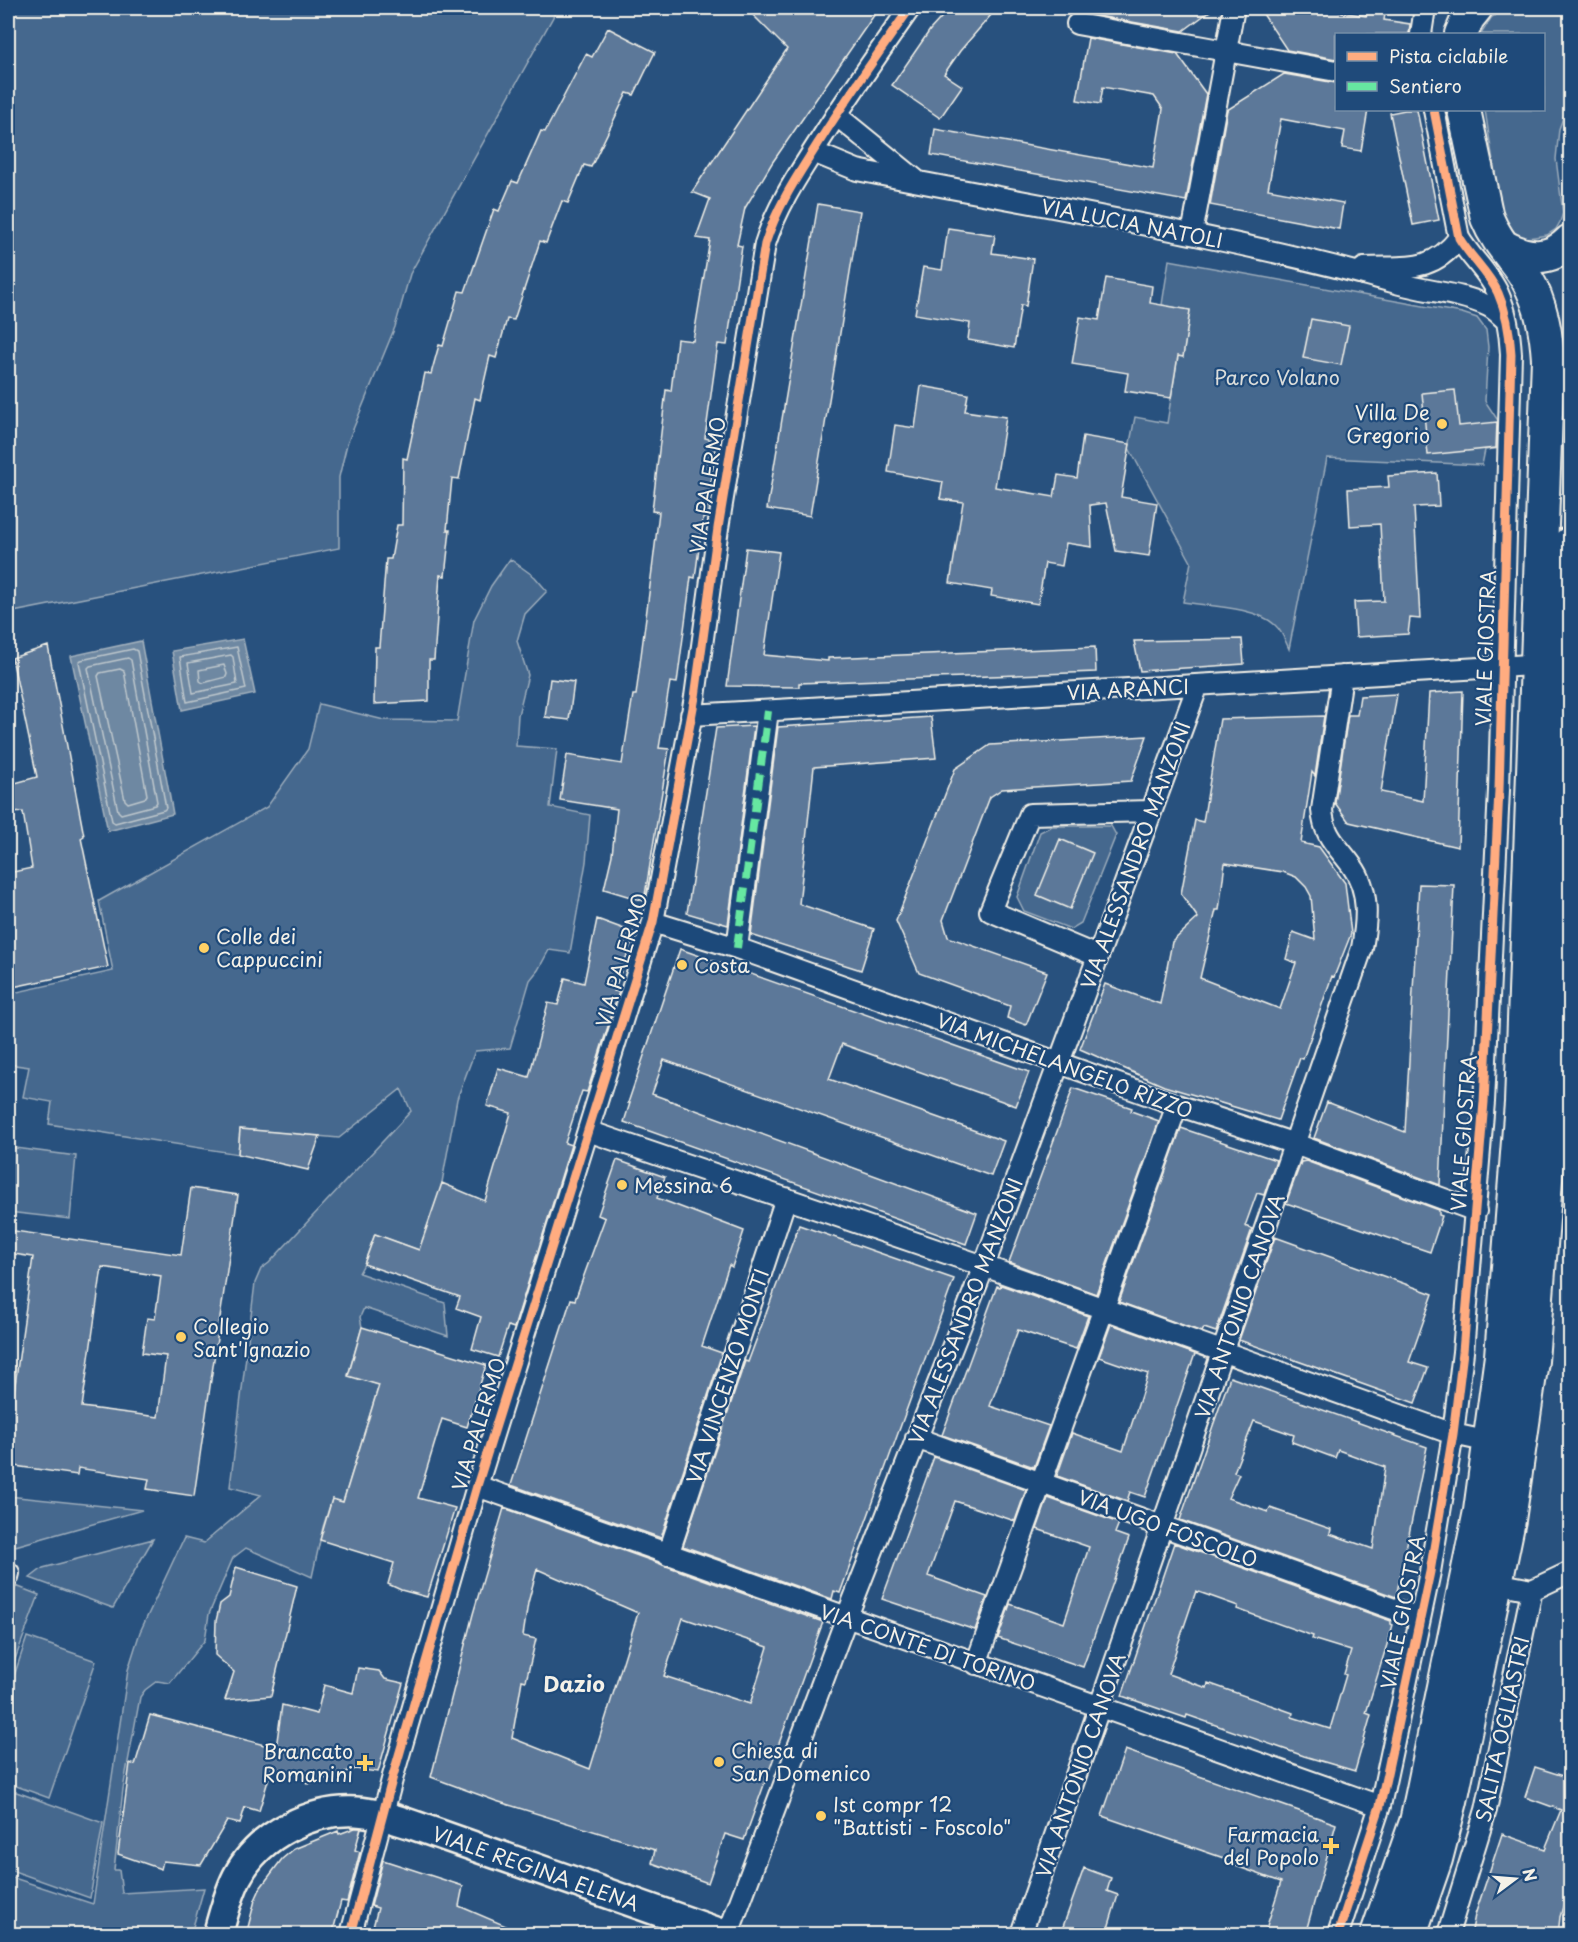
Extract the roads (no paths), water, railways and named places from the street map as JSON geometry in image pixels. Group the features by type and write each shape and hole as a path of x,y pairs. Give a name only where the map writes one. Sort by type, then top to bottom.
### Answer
{"main road":[{"path":"1461,33 1468,18 1476,8"},
{"path":"1410,1935 1444,1831 1509,1520 1532,1361 1560,1134 1553,1080 1558,664 1547,337 1530,284 1493,234 1486,218 1464,111"},
{"path":"1503,246 1515,253 1530,257 1544,257 1557,252 1570,241"},
{"path":"1377,1935 1416,1822 1480,1511 1490,1442 1501,1356 1570,543"},
{"name":"VIALE REGINA ELENA","path":"218,1935 238,1876 256,1851 277,1833 296,1824 331,1814 351,1812 382,1816 416,1826 723,1935"}],"street":[{"name":"VIA PALERMO","path":"351,1935 382,1816 477,1486 653,922 691,715 760,264 772,223 792,185 836,115 910,8"},
{"path":"1192,234 1233,8"},
{"path":"1421,33 1425,8"},
{"path":"1077,24 1335,71"},
{"path":"1345,268 1421,266 1436,261 1449,252 1459,238 1434,111"},
{"path":"836,115 918,182"},
{"path":"1440,134 1472,153"},
{"name":"VIA LUCIA NATOLI","path":"813,152 857,170 1192,234 1345,268"},
{"name":"VIALE GIOSTRA","path":"1338,1935 1380,1806 1430,1572 1453,1434 1476,1211 1499,790 1511,354 1510,332 1498,293 1459,238"},
{"path":"1345,268 1420,289 1471,299 1490,307 1506,320"},
{"name":"VIA ARANCI","path":"691,715 1558,664"},
{"name":"VIA ANTONIO CANOVA","path":"1021,1935 1362,948 1366,926 1363,888 1354,868 1329,837 1323,824 1322,810 1342,676"},
{"name":"VIA ALESSANDRO MANZONI","path":"728,1935 846,1618 984,1266 1198,685"},
{"path":"737,948 768,711"},
{"path":"1098,956 990,911 1030,814 1151,811"},
{"name":"VIA MICHELANGELO RIZZO","path":"653,922 737,948 1177,1105 1295,1144 1476,1211"},
{"path":"976,1664 1177,1105"},
{"path":"588,1131 1104,1308 1453,1434 1490,1442"},
{"name":"VIA VINCENZO MONTI","path":"668,1555 786,1198"},
{"name":"VIA UGO FOSCOLO","path":"916,1438 1419,1618"},
{"name":"VIA CONTE DI TORINO","path":"477,1486 1380,1806"},
{"path":"1496,1583 1532,1590 1570,1572"},
{"name":"SALITA OGLIASTRI","path":"1448,1935 1486,1810 1532,1590"}],"water":[{"path":"243,639 255,694 182,710 172,651"},
{"path":"141,641 173,814 108,831 71,656"}],"place":[{"name":"Villa De Gregorio","path":"1442,424"},
{"name":"Colle dei Cappuccini","path":"204,948"},
{"name":"Costa","path":"682,965"},
{"name":"Messina 6","path":"622,1185"},
{"name":"Collegio Sant'Ignazio","path":"181,1337"},
{"name":"Chiesa di San Domenico","path":"719,1762"},
{"name":"Brancato Romanini","path":"365,1763"},
{"name":"Ist compr 12 \"Battisti - Foscolo\"","path":"821,1816"},
{"name":"Farmacia del Popolo","path":"1331,1846"}],"district":[{"name":"Dazio","path":"574,1683"}],"park label":[{"name":"Parco Volano","path":"1277,377"}]}
